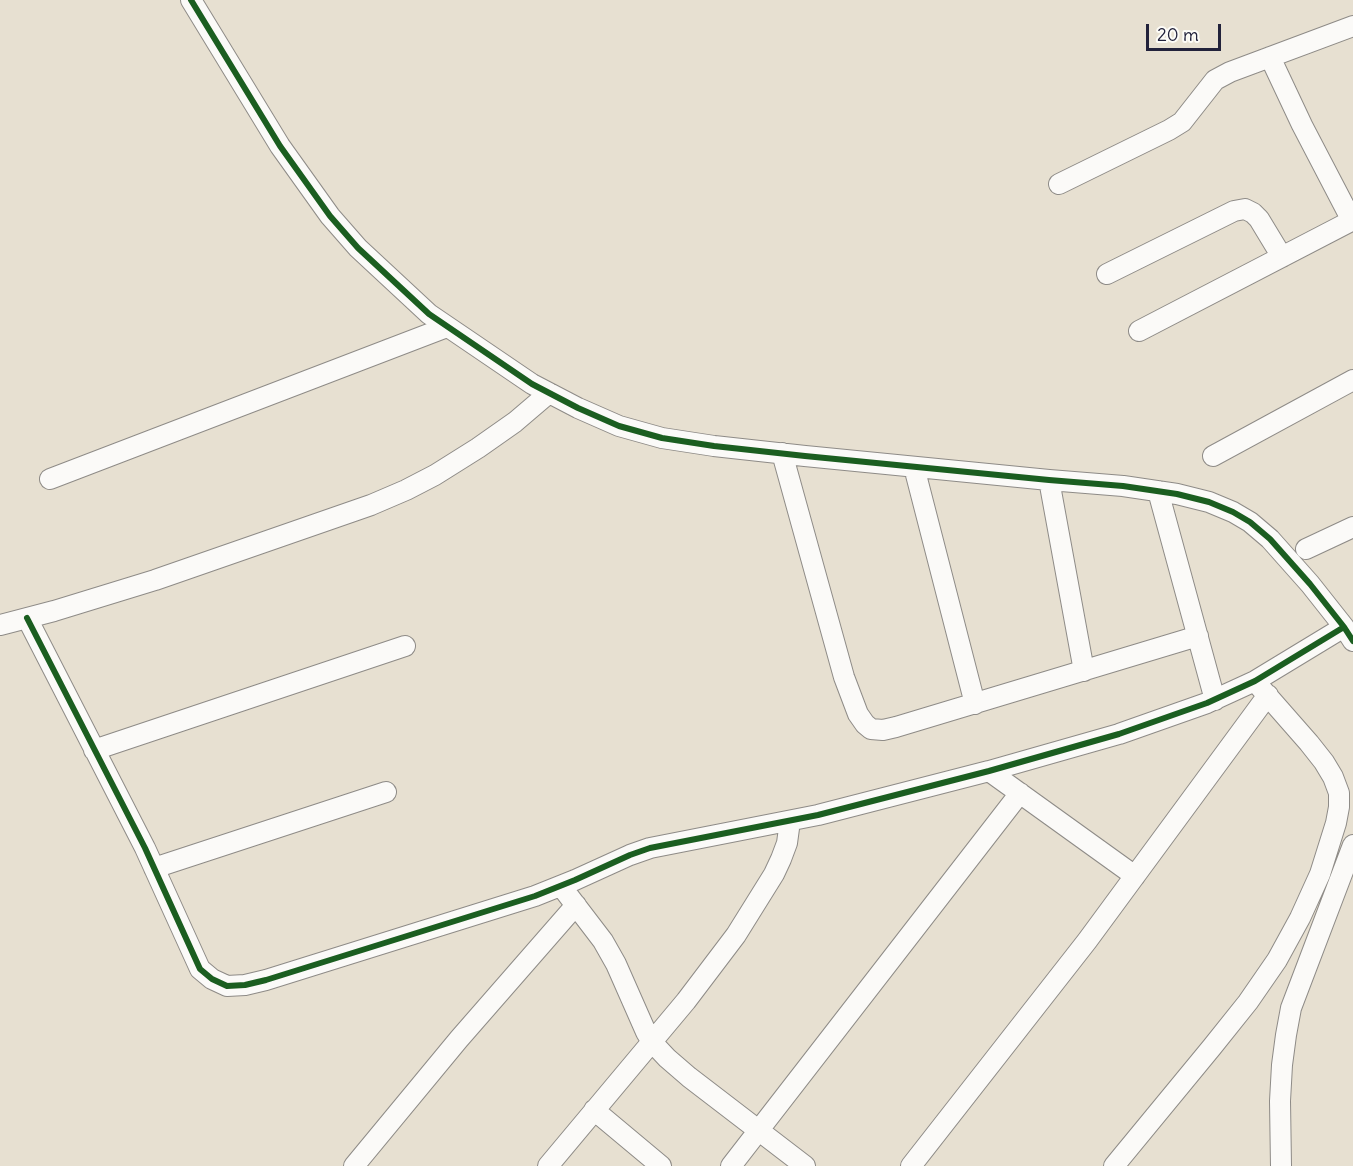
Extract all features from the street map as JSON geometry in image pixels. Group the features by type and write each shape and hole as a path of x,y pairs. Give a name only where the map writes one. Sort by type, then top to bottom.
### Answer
{"street":[{"path":"27,618 154,868 200,969 212,979 227,986 266,980 498,908 561,886 650,848 790,821 871,802 1119,734 1215,700 1261,688 1348,634 1310,584 1270,539 1250,522 1209,502 1177,494 1123,486 782,453 662,438 619,426 532,384 429,314 358,248 330,216 280,146 190,0"},
{"path":"1059,184 1182,123 1215,80 1230,72 1353,26"},
{"path":"1139,331 1352,220 1302,125 1270,57"},
{"path":"1107,274 1234,211 1245,209 1259,219 1282,257"},
{"path":"50,479 447,327"},
{"path":"1213,456 1353,380"},
{"path":"0,625 155,580 371,505 435,475 478,448 515,422 549,393"},
{"path":"782,453 844,677 858,714 872,729 883,730 975,704 1198,636"},
{"path":"914,466 975,704"},
{"path":"1048,480 1084,671"},
{"path":"1158,491 1215,700"},
{"path":"1306,549 1353,527"},
{"path":"94,750 405,646"},
{"path":"910,1166 1087,942 1135,876 1261,688"},
{"path":"1114,1166 1248,1002 1277,960 1320,874 1336,823 1339,793 1333,777 1324,762 1261,688"},
{"path":"989,771 1135,876"},
{"path":"154,868 386,792"},
{"path":"731,1166 1020,793"},
{"path":"548,1166 652,1042 736,935 781,859 787,843 790,821"},
{"path":"1281,1166 1282,1065 1291,1008 1353,845"},
{"path":"561,886 603,941 652,1042 689,1077 805,1166"},
{"path":"354,1166 466,1031 576,905"},
{"path":"594,1110 661,1166"}],"cycle path":[{"path":"191,0 280,146 330,216 358,248 429,314 532,384 619,426 662,438 805,456 1123,486 1177,494 1209,502 1250,522 1270,539 1310,584 1353,641"},
{"path":"27,618 145,848 200,969 212,979 227,986 266,980 535,896 650,848 818,815 989,771 1119,734 1207,703 1255,681 1344,627"}]}
